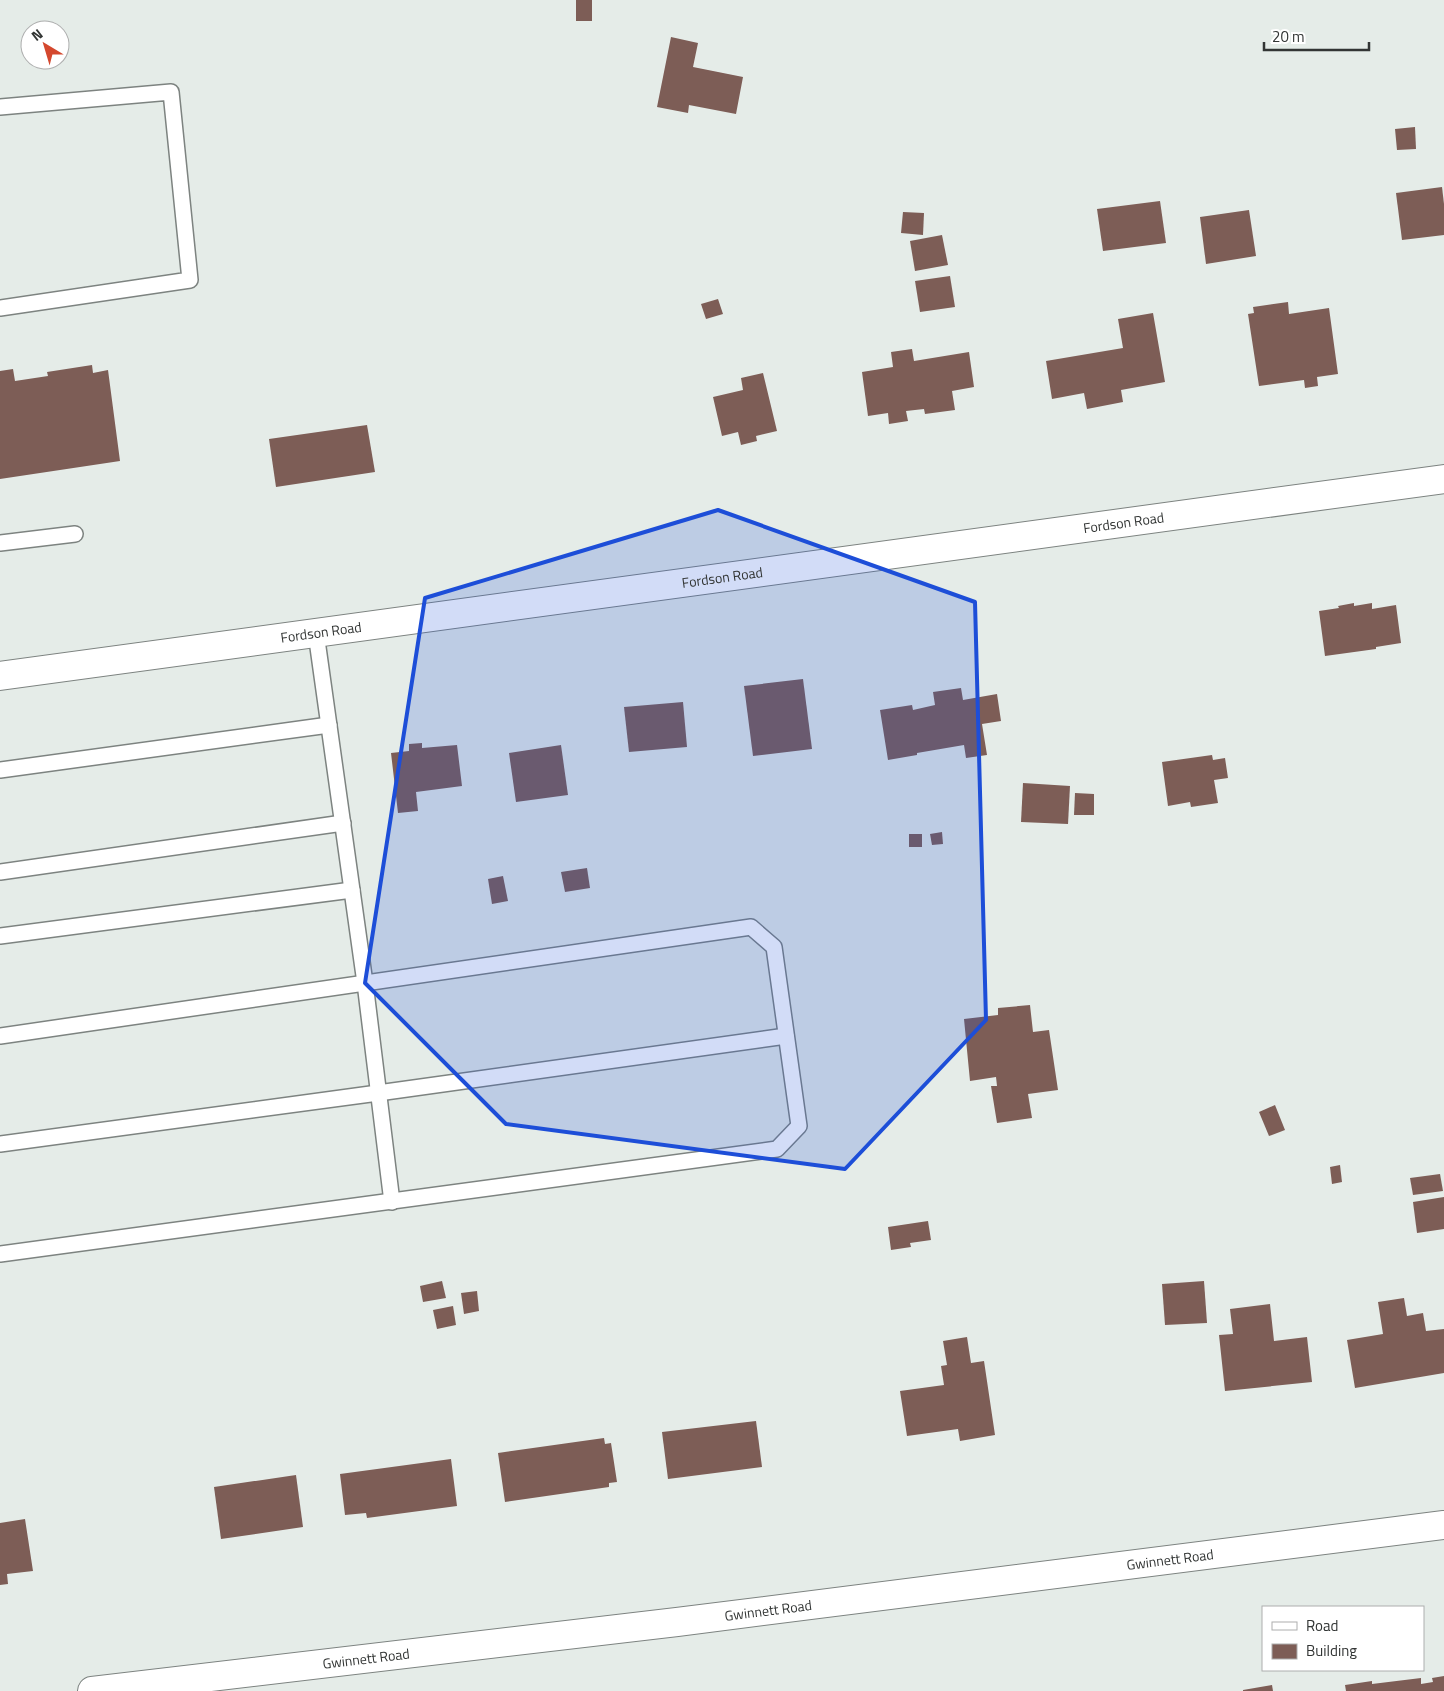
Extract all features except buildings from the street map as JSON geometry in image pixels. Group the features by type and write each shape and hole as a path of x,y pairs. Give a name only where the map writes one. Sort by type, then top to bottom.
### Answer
{"street":[{"name":"Fordson Road","path":"0,676 1444,479"},
{"name":"Gwinnett Road","path":"92,1691 676,1622 1444,1525"}],"lane":[{"path":"0,107 171,92 190,280 0,308"},
{"path":"0,543 75,534"},
{"path":"316,633 365,983 392,1202"},
{"path":"0,770 328,725"},
{"path":"0,872 342,823"},
{"path":"0,936 352,890"},
{"path":"0,1036 751,927 774,946 798,1126 777,1149 0,1254"},
{"path":"0,1144 786,1036"}],"highlighted area":[{"path":"718,510 975,602 986,1020 845,1169 506,1124 365,983 425,598"}]}
